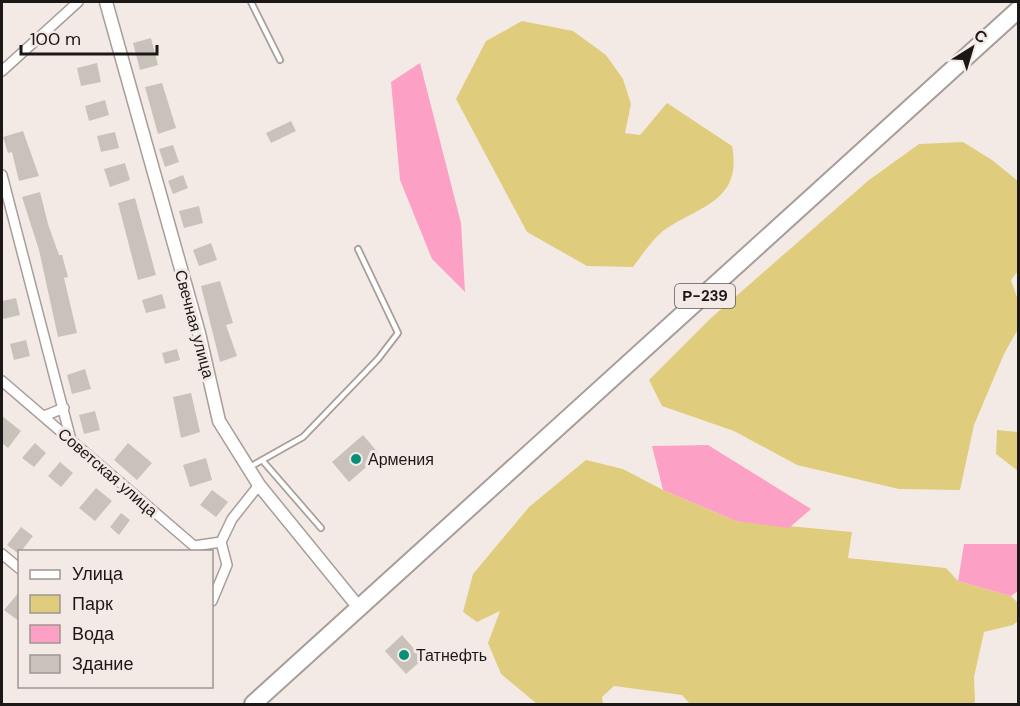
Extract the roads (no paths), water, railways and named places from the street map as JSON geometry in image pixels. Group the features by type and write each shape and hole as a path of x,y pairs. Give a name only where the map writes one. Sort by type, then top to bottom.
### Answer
{"highway":[{"name":"Р-239","path":"253,705 1018,10"}],"street":[{"path":"2,71 78,2"},
{"name":"Свечная улица","path":"106,2 198,333 219,421 259,485 360,609"},
{"path":"2,175 71,440"},
{"name":"Советская улица","path":"2,381 126,490 194,546 221,542"},
{"path":"44,416 64,408"},
{"path":"213,599 227,564 221,542 232,519 259,485"},
{"path":"2,554 18,567"}],"lane":[{"path":"251,2 280,60"},
{"path":"248,468 303,437 378,359 398,333 358,249"},
{"path":"262,460 321,528"}],"water":[{"path":"420,63 461,223 465,292 432,259 400,180 391,82"},
{"path":"708,445 811,509 789,528 736,521 663,490 652,446"},
{"path":"964,544 1018,544 1018,591 1011,596 958,581"}],"place":[{"name":"Армения","path":"356,459"},
{"name":"Татнефть","path":"404,655"}]}
